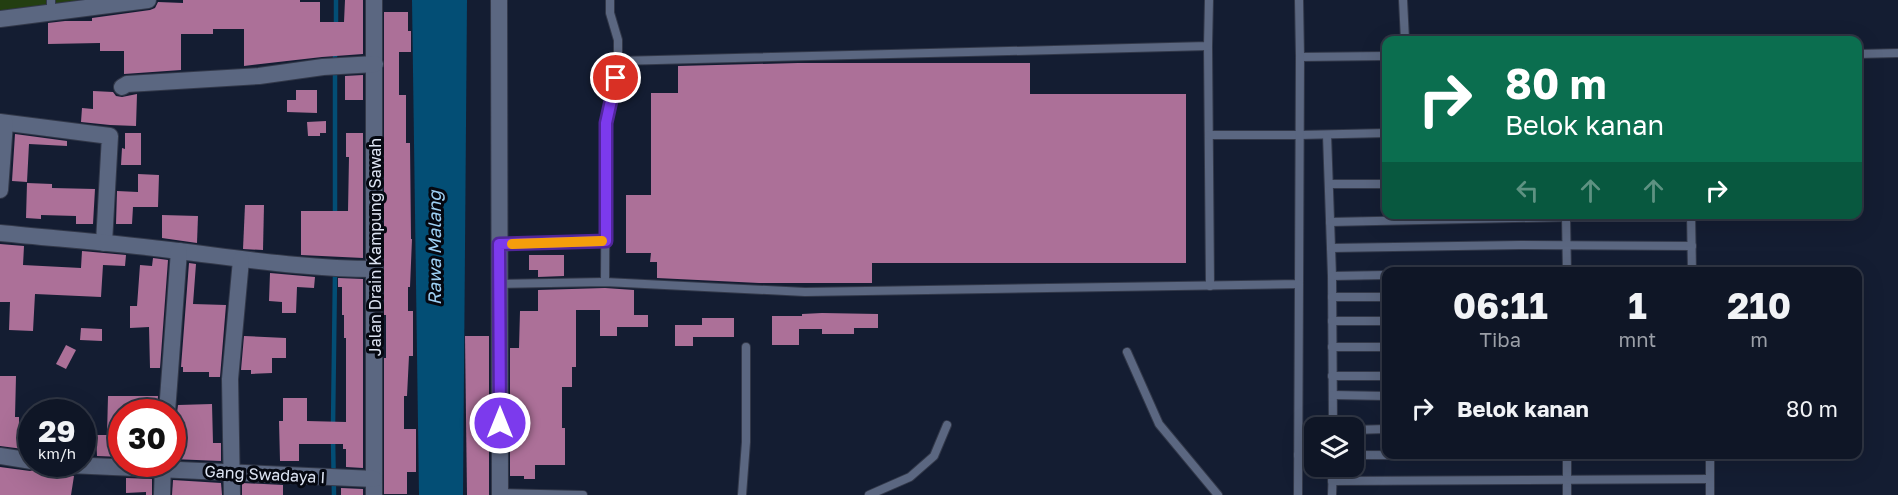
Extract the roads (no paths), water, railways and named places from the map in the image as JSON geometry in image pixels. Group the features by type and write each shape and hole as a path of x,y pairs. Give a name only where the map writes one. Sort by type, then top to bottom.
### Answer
{"street":[{"path":"0,19 51,6 148,0"},
{"name":"Jalan Drain Kampung Sawah","path":"374,0 374,487"},
{"path":"499,0 500,494"},
{"path":"122,87 127,84 260,76 323,67 375,64"},
{"path":"0,190 3,122 110,136 104,243"},
{"path":"0,233 178,250 241,260 345,269 375,269"},
{"path":"168,399 178,250"},
{"path":"232,495 230,379 241,260"},
{"path":"0,456 18,459"},
{"name":"Gang Swadaya I","path":"186,468 232,473 346,478 374,487"},
{"path":"162,495 163,477"}],"lane":[{"path":"605,282 606,123 618,61 618,40 610,13 610,0"},
{"path":"1209,0 1210,286"},
{"path":"1298,495 1299,0"},
{"path":"1403,0 1405,36"},
{"path":"618,61 1208,46"},
{"path":"1862,54 1898,53"},
{"path":"1300,57 1382,56"},
{"path":"1209,135 1382,133"},
{"path":"1327,135 1332,276 1333,417"},
{"path":"1329,184 1382,184"},
{"path":"1330,222 1424,219"},
{"path":"1566,219 1567,267"},
{"path":"1691,219 1692,267"},
{"path":"499,244 606,241"},
{"path":"1331,248 1692,246"},
{"path":"1332,276 1382,275"},
{"path":"499,284 605,282 805,292 1299,284"},
{"path":"1332,297 1382,297"},
{"path":"1332,321 1382,321"},
{"path":"742,495 746,442 746,347"},
{"path":"1332,347 1382,347"},
{"path":"1126,352 1159,424 1218,495"},
{"path":"1332,376 1382,376"},
{"path":"1333,396 1382,396"},
{"path":"869,495 910,477 934,456 947,425"},
{"path":"1364,430 1382,429"},
{"path":"1298,455 1304,455"},
{"path":"1364,455 1382,455"},
{"path":"1567,459 1567,495"},
{"path":"1710,459 1710,495"},
{"path":"1332,477 1332,495"},
{"path":"1332,481 1710,479"},
{"path":"500,494 584,495"}],"water":[{"name":"Rawa Malang","path":"412,0 467,0 463,495 419,495"}],"waterway":[{"path":"336,0 336,27"},
{"path":"335,51 335,216"},
{"path":"333,426 335,273"},
{"path":"333,438 334,495"}]}
